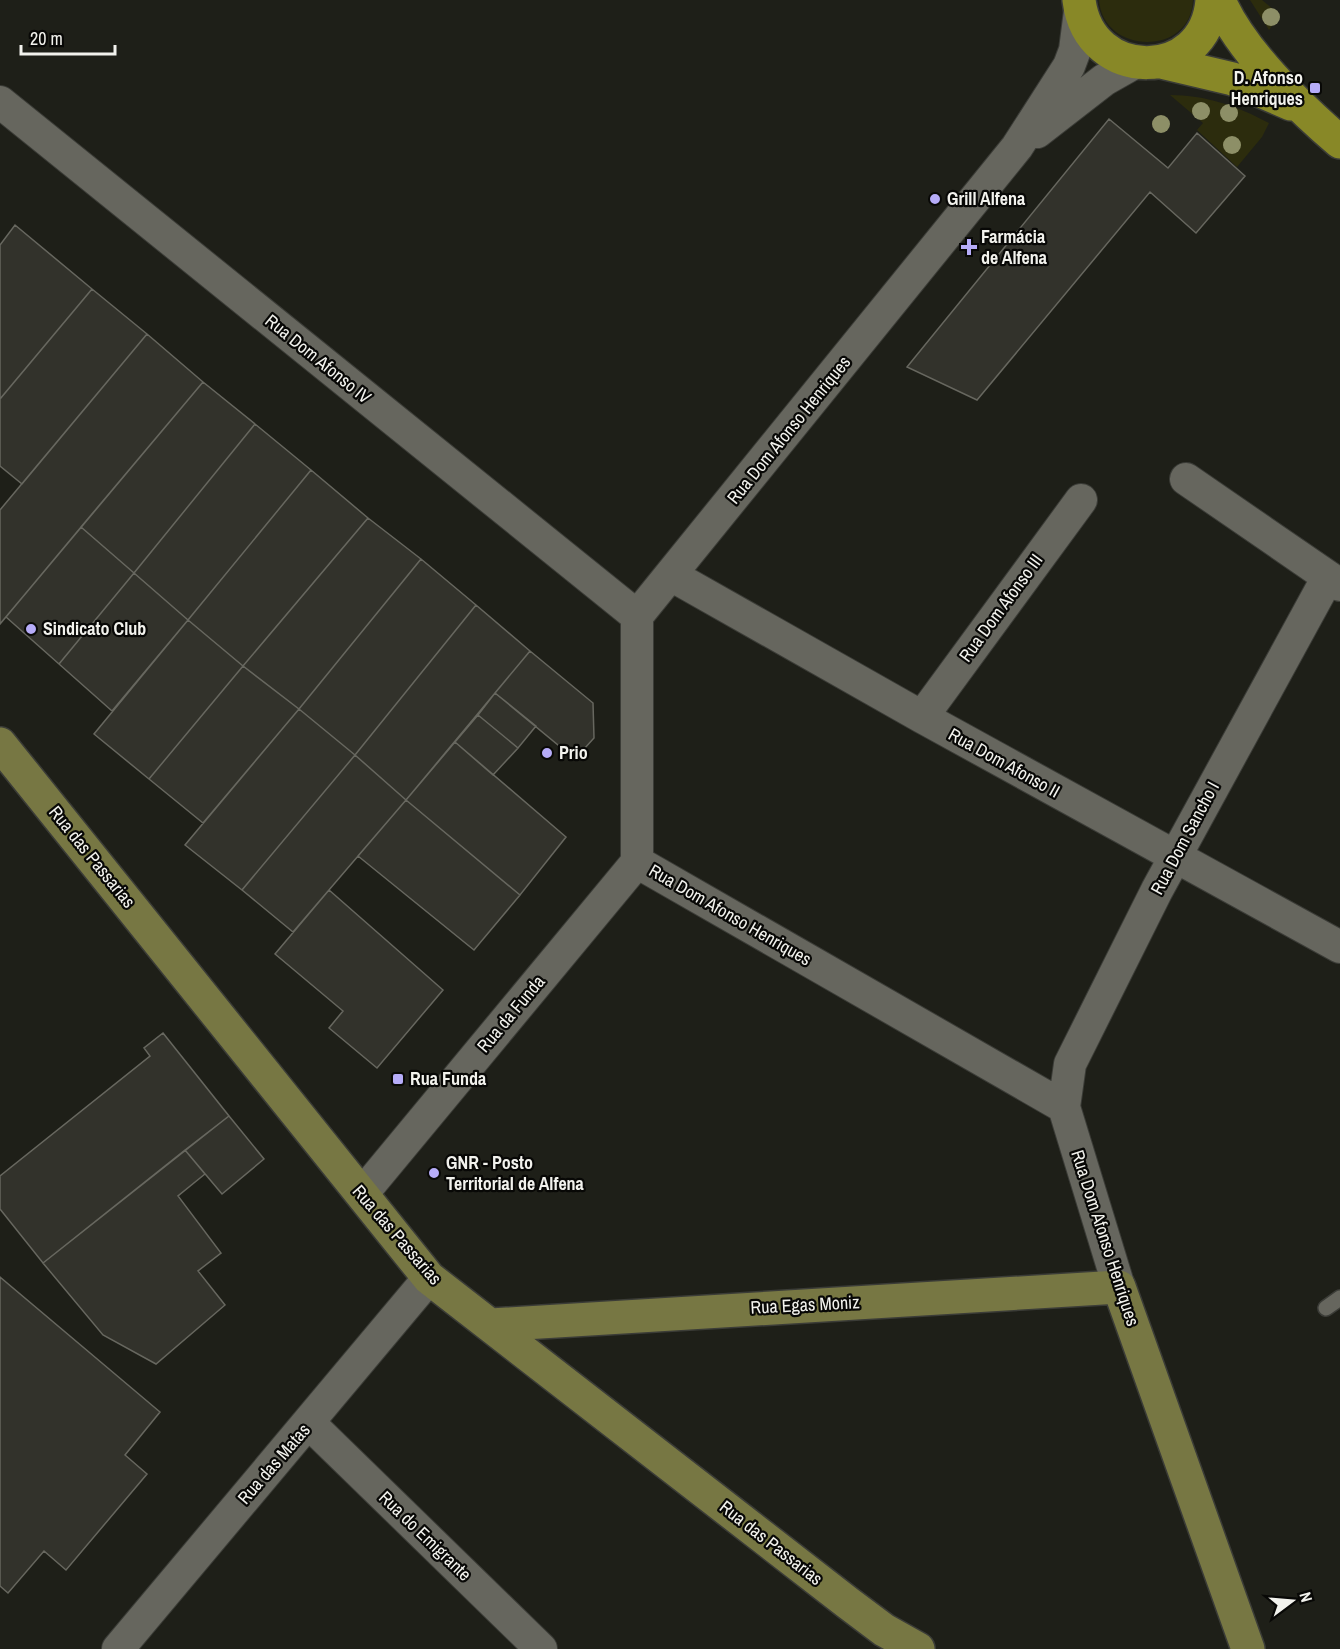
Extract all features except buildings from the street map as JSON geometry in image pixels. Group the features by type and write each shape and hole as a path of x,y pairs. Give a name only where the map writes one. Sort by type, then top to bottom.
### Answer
{"main road":[{"path":"1148,62 1180,54 1196,41 1208,23 1212,0"},
{"path":"1219,0 1252,50 1301,108 1340,142"},
{"path":"1080,6 1087,30 1099,45 1116,57 1233,79 1301,108"}],"street":[{"name":"Rua Dom Afonso Henriques","path":"1080,6 1075,50 1069,66 1017,147 637,616 637,862 1064,1107 1119,1287 1248,1649"},
{"name":"Rua Dom Afonso Henriques","path":"1017,147 1096,86 1148,62"},
{"name":"Rua Dom Afonso IV","path":"0,102 637,616"},
{"name":"Rua Dom Sancho I","path":"1064,1107 1070,1064 1174,856 1334,581 1186,479"},
{"name":"Rua Dom Afonso III","path":"922,717 1081,500"},
{"name":"Rua Dom Afonso II","path":"671,574 922,717 1340,946"},
{"name":"Rua das Passarias","path":"0,744 429,1278 848,1603 884,1630 918,1649"},
{"name":"Rua da Funda","path":"362,1194 637,862"},
{"name":"Rua das Matas","path":"121,1648 429,1278"},
{"name":"Rua Egas Moniz","path":"491,1325 1119,1287"},
{"name":"Rua do Emigrante","path":"309,1423 541,1649"}],"lane":[{"path":"1326,1308 1340,1298"}],"shaded area":[{"path":"1099,0 1193,0 1189,19 1178,32 1163,40 1147,42 1130,39 1115,31 1104,18"},
{"path":"1250,0 1262,0 1280,15 1269,30"},
{"path":"1170,95 1196,97 1221,103 1245,111 1269,123 1262,137 1237,167 1197,130 1203,123"}],"place":[{"name":"D. Afonso Henriques","path":"1315,88"},
{"name":"Grill Alfena","path":"935,199"},
{"name":"Farmácia de Alfena","path":"969,247"},
{"name":"Sindicato Club","path":"31,629"},
{"name":"Prio","path":"547,753"},
{"name":"Rua Funda","path":"398,1079"},
{"name":"GNR - Posto Territorial de Alfena","path":"434,1173"}]}
